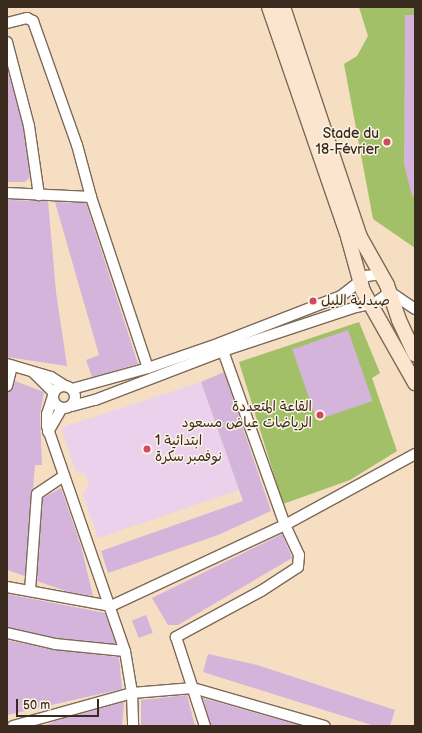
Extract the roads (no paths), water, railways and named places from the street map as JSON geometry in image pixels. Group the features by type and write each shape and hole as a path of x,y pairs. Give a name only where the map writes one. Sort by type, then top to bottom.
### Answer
{"main road":[{"path":"269,7 348,237 360,280 369,304 415,382"},
{"path":"283,7 360,237 390,292 402,329 415,354"}],"street":[{"path":"7,23 27,18 33,21 77,145 91,196 148,368"},
{"path":"7,42 12,75 29,126 40,195"},
{"path":"7,193 91,196"},
{"path":"133,726 132,693 125,651 111,606 48,432 46,414 54,394 68,388 148,368 341,296 367,276 381,274"},
{"path":"34,373 54,394 56,405 67,407 95,400 223,351 379,301 390,292 415,309"},
{"path":"205,726 177,643 177,635 261,591 298,567 299,555 285,525 223,351"},
{"path":"7,386 10,365 51,377 68,388 75,399 48,432"},
{"path":"7,587 111,606 285,525 415,454"},
{"path":"30,591 37,494 64,476"},
{"path":"7,633 55,644 125,651"},
{"path":"12,726 44,723 132,693 193,688 325,726"}],"place":[{"name":"Stade du 18-Février","path":"387,142"},
{"name":"صيدلية الليل","path":"313,301"},
{"name":"القاعة المتعددة الرياضات عياض مسعود","path":"320,415"},
{"name":"ابتدائية 1 نوفمبر سكرة","path":"147,449"}]}
